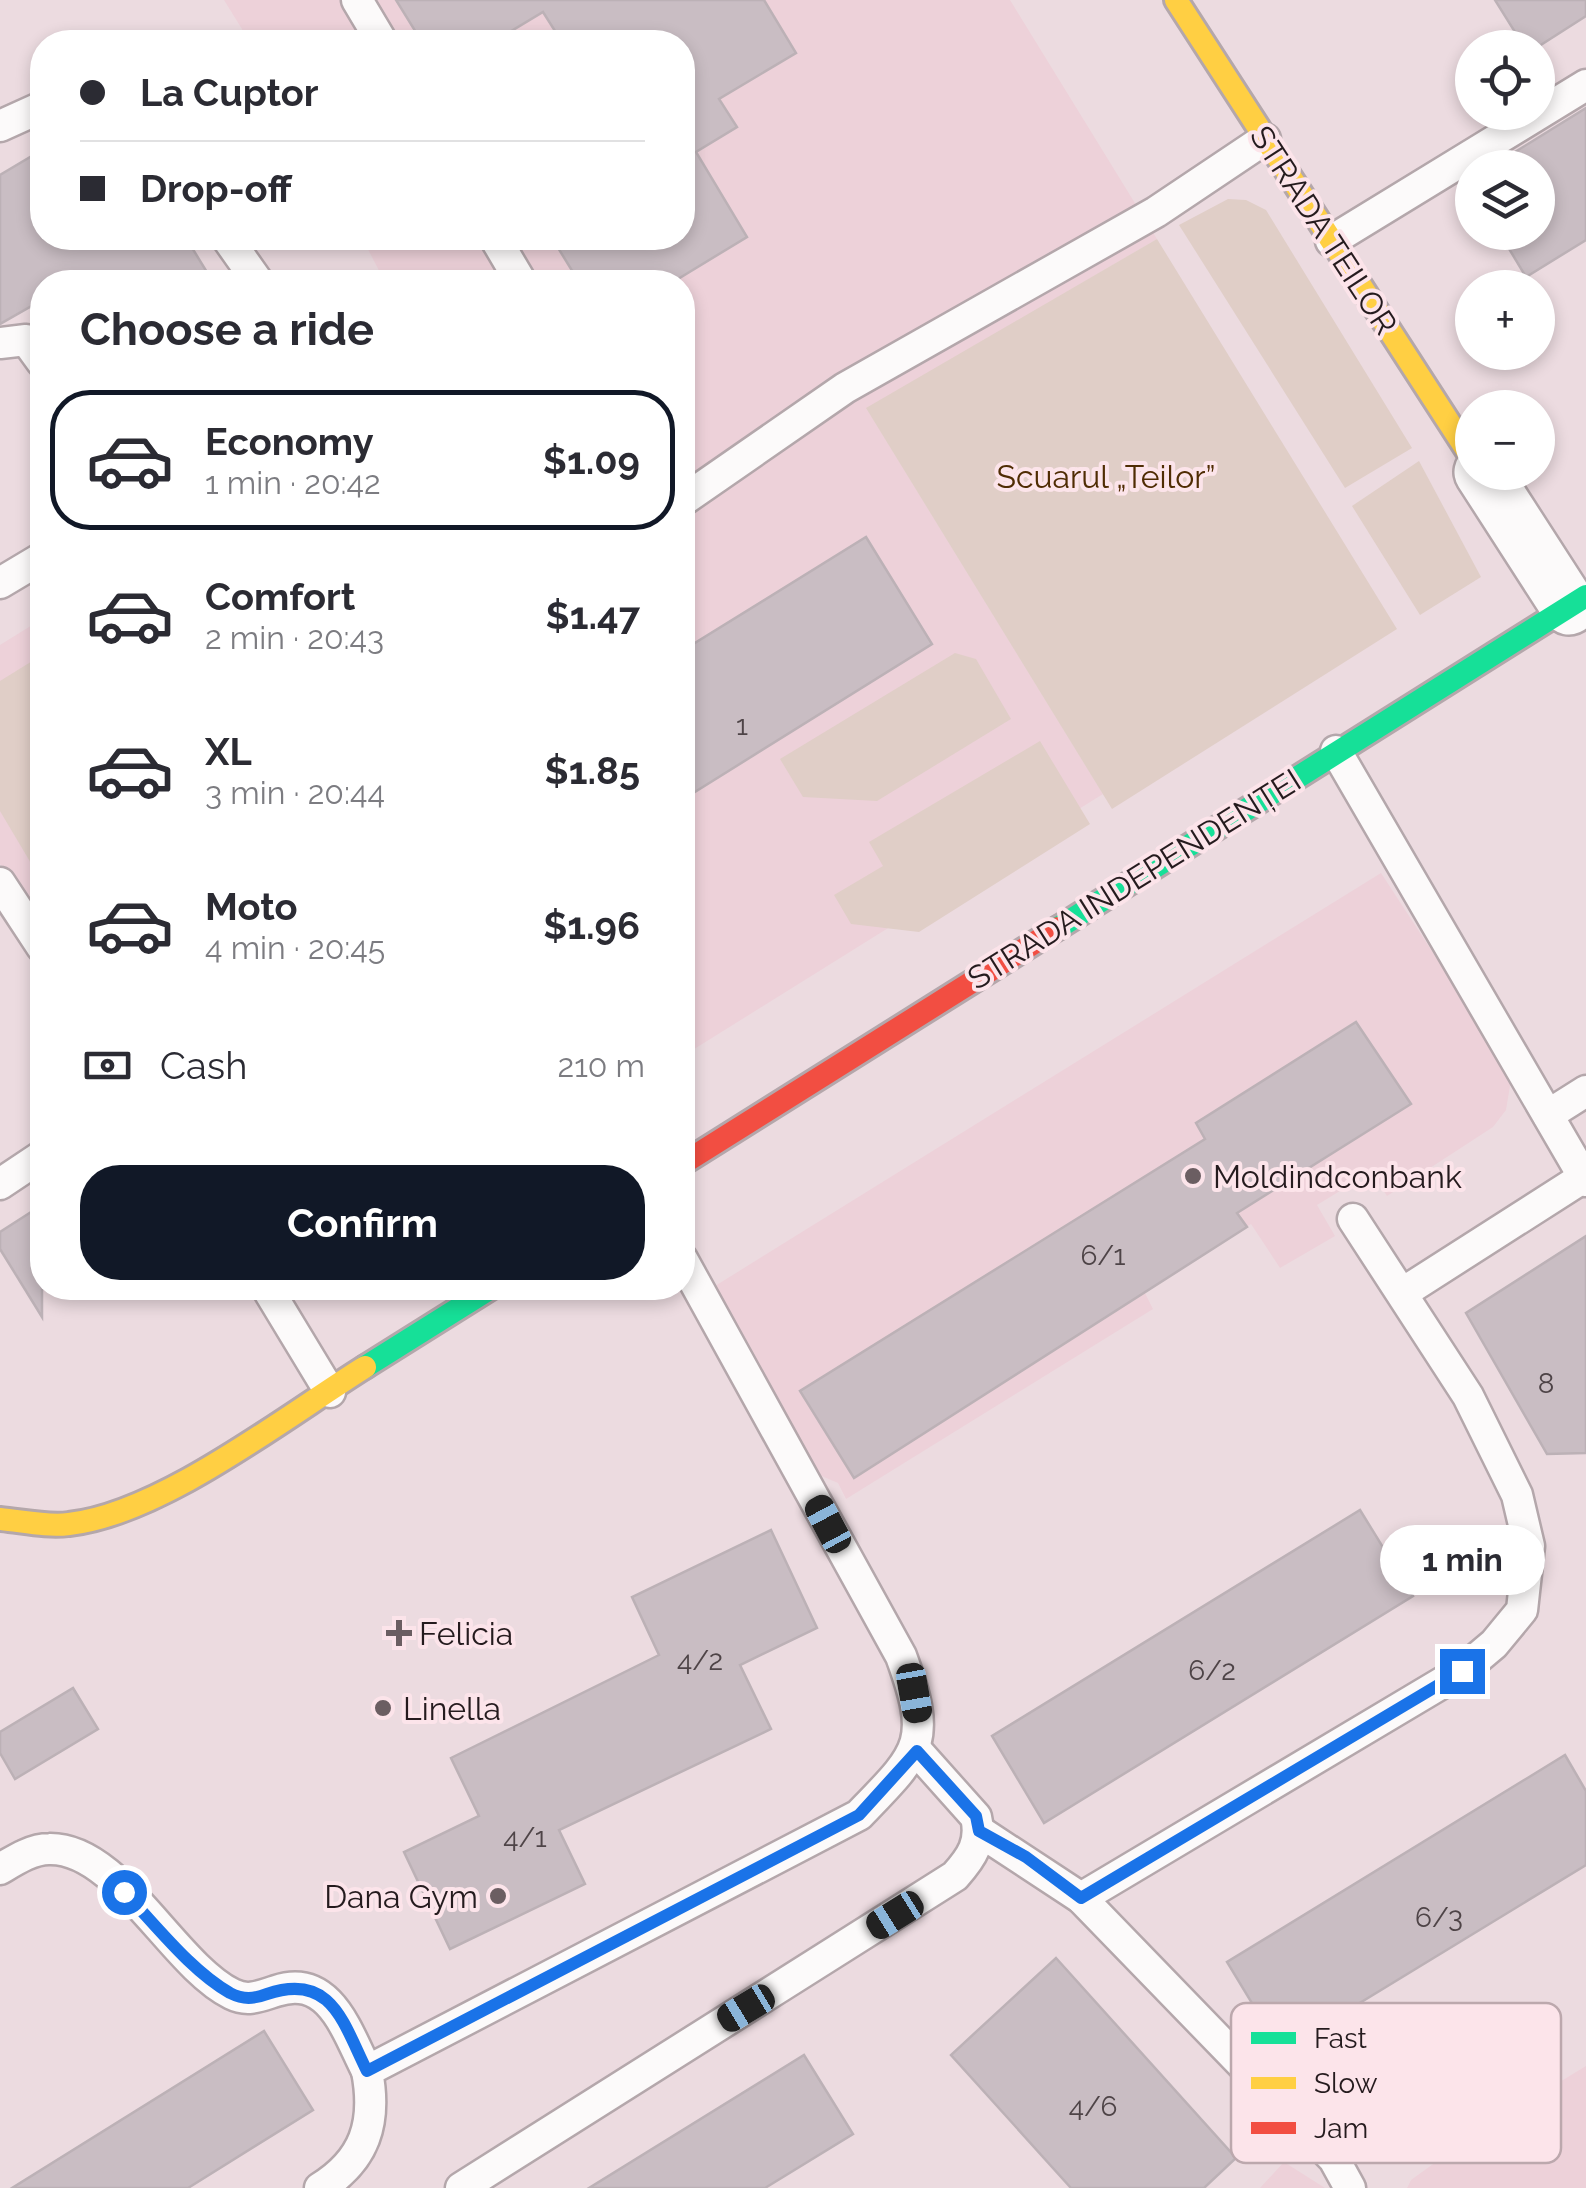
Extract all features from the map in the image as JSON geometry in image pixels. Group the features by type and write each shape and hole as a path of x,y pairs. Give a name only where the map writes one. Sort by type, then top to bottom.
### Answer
{"main road":[{"name":"STRADA TEILOR","path":"1176,0 1455,432"},
{"name":"STRADA INDEPENDENȚEI","path":"695,1156 1578,602"},
{"path":"0,1519 66,1525 116,1515 176,1486 473,1300"}],"street":[{"path":"1495,490 1578,602"}],"lane":[{"path":"357,0 375,30"},
{"path":"1331,241 1586,85"},
{"path":"0,126 30,112"},
{"path":"695,492 845,388 1156,212 1264,139"},
{"path":"0,342 26,340 30,346"},
{"path":"0,583 30,565"},
{"path":"1336,752 1585,1179 1404,1292"},
{"path":"0,883 30,929"},
{"path":"1548,1115 1586,1091"},
{"path":"0,1184 30,1164"},
{"path":"1081,1898 1462,1671 1494,1644 1522,1610 1529,1546 1517,1494 1480,1417 1404,1292 1352,1218"},
{"path":"367,2071 859,1815 917,1751 920,1722 900,1656 695,1283"},
{"path":"274,1300 330,1392"},
{"path":"462,2188 955,1876 973,1856 979,1831 976,1816 917,1751"},
{"path":"979,1831 1026,1857 1081,1898 1231,2053"},
{"path":"0,1868 50,1849 97,1866 203,1972 232,1994 250,2000 290,1986 311,1988 334,2005 367,2071 372,2099 365,2137 347,2172 320,2188"},
{"path":"1336,2163 1350,2188"}],"shaded area":[{"path":"224,0 1010,0 1157,239 867,409 1103,794 695,1049 695,270 379,270 368,250 695,250 695,30 243,30"},
{"path":"30,626 30,908 0,864 0,645"},
{"path":"1381,873 1512,1074 1506,1110 1493,1127 1387,1196 1371,1172 1317,1205 1335,1236 1280,1268 1251,1224 1145,1293 1153,1309 846,1499 838,1483 817,1474 715,1286"},
{"path":"1586,2066 1586,2188 1407,2188 1411,2180 1435,2163 1561,2163 1561,2081"},
{"path":"1286,2163 1325,2188 1260,2188"}],"green space":[{"path":"1228,199 1246,200 1266,210 1412,448 1345,488 1179,225"},
{"name":"Scuarul „Teilor”","path":"1157,239 1397,629 1112,809 866,408"},
{"path":"1419,461 1481,577 1420,615 1352,506"},
{"path":"955,653 976,659 1011,719 877,801 803,797 780,759"},
{"path":"30,662 30,862 0,811 0,681"},
{"path":"1040,741 1090,824 919,932 851,924 834,895 883,866 869,842"}],"building":[{"path":"396,0 764,0 796,53 719,99 737,127 696,152 747,237 693,270 572,270 559,250 695,250 695,30 554,30 543,12 513,30 415,30"},
{"path":"1495,0 1586,0 1586,16 1555,36 1555,30 1514,30"},
{"path":"1586,108 1586,240 1537,270 1522,270 1510,250 1555,250 1555,150 1518,150"},
{"path":"30,157 30,250 193,250 206,270 30,270 30,307 0,324 0,175"},
{"path":"866,537 932,644 695,792 695,643"},
{"path":"1356,1022 1411,1104 1237,1213 1247,1227 854,1478 800,1391 1205,1139 1196,1123"},
{"path":"30,1213 30,1298 0,1249 0,1232"},
{"path":"1586,1236 1586,1453 1547,1454 1466,1313"},
{"path":"32,1300 42,1300 42,1317"},
{"path":"1360,1510 1413,1596 1044,1823 992,1736"},
{"path":"771,1530 817,1628 740,1665 771,1729 559,1830 585,1884 450,1949 404,1852 479,1816 451,1758 659,1655 632,1597"},
{"path":"73,1688 98,1729 15,1779 0,1753 0,1732"},
{"path":"1565,1755 1586,1791 1586,1865 1360,2003 1252,2003 1227,1962"},
{"path":"1056,1958 1231,2152 1231,2163 1204,2188 1071,2188 951,2055"},
{"path":"264,2031 313,2110 188,2188 12,2188"},
{"path":"804,2055 853,2134 765,2188 589,2188"}],"traffic: fast":[{"path":"1058,928 1586,596"},
{"path":"365,1367 472,1300"}],"traffic: slow":[{"path":"1176,0 1455,432"},
{"path":"0,1519 69,1524 143,1502 222,1460 365,1367"}],"traffic: jam":[{"path":"695,1156 1058,928"}],"place":[{"name":"Moldindconbank","path":"1193,1176"},
{"name":"Felicia","path":"399,1633"},
{"name":"Linella","path":"383,1708"},
{"name":"Dana Gym","path":"498,1896"}],"route":[{"path":"124,1892 203,1972 232,1994 250,2000 290,1986 311,1988 334,2005 367,2071 859,1815 917,1751 976,1816 979,1831 1026,1857 1081,1898 1462,1671"}]}
